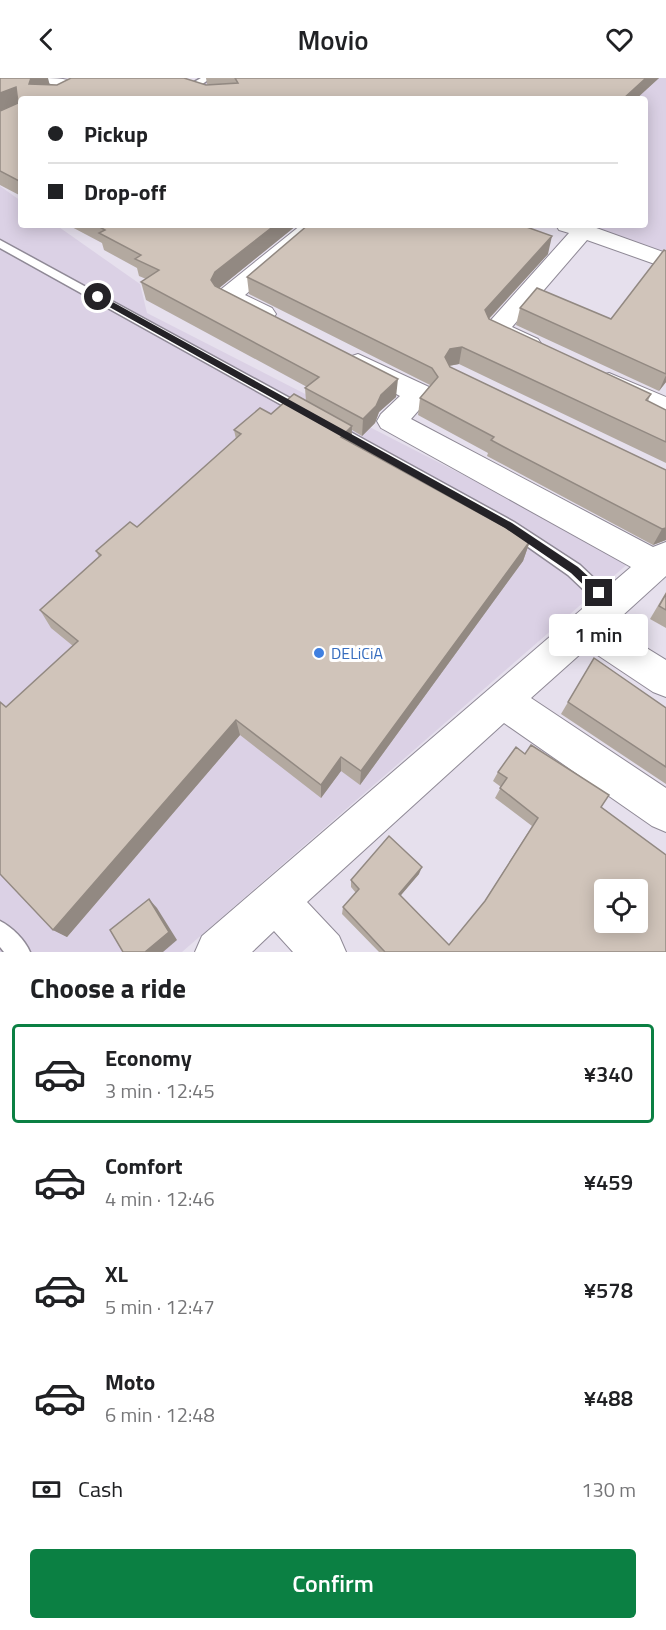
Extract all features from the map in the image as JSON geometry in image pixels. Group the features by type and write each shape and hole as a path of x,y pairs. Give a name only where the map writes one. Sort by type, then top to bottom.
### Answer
{"street":[{"path":"51,78 71,86"},
{"path":"188,85 219,96"},
{"path":"281,323 228,296 311,228"},
{"path":"549,354 496,329 575,228 666,261"},
{"path":"218,952 661,561 391,421 419,394 334,350"},
{"path":"592,374 666,409"},
{"path":"598,616 666,680"},
{"path":"503,701 666,812"},
{"path":"276,901 323,952"}],"lane":[{"path":"0,243 509,526 574,570 598,616"},
{"path":"0,932 19,952"}],"shaded area":[{"path":"215,78 666,78 666,255 592,228 648,228 648,96 230,96 205,87 204,84"},
{"path":"0,186 18,199 18,228 60,228 140,284 147,313 631,561 182,952 0,952"}],"building":[{"path":"0,78 31,78 29,84 57,85 71,78 184,78 206,85 238,83 235,78 646,78 626,96 18,96 18,103 16,87 0,93"},
{"path":"18,103 18,180 0,171 0,111"},
{"path":"101,228 271,228 215,272 211,280 215,286 398,379 381,395 376,406 363,419 305,388 319,377 141,282 159,270 135,259 141,255 99,233 105,230"},
{"path":"304,228 529,228 552,236 485,310 489,319 651,394 646,400 666,410 666,442 462,347 450,349 445,357 450,367 666,470 666,528 662,529 504,447 491,440 494,437 420,398 438,377 432,368 247,277"},
{"path":"664,250 666,251 666,374 520,308 537,288 611,319"},
{"path":"294,394 352,426 341,437 530,541 361,771 341,757 321,785 236,720 53,930 0,874 0,702 6,707 78,641 40,610 101,555 96,551 130,522 137,527 241,434 234,430 260,408 271,414"},
{"path":"666,594 666,610 659,606"},
{"path":"594,658 666,708 666,767 568,702"},
{"path":"531,745 609,795 601,807 666,855 666,952 385,952 343,907 359,889 351,880 389,836 422,867 399,894 449,945 485,901 538,818 500,788 507,778 498,772 516,747 525,754"},
{"path":"149,899 169,932 145,952 123,952 110,930"}],"place":[{"name":"DELiCiA","path":"319,653"}],"route":[{"path":"98,297 509,526 574,570 599,593"}]}
